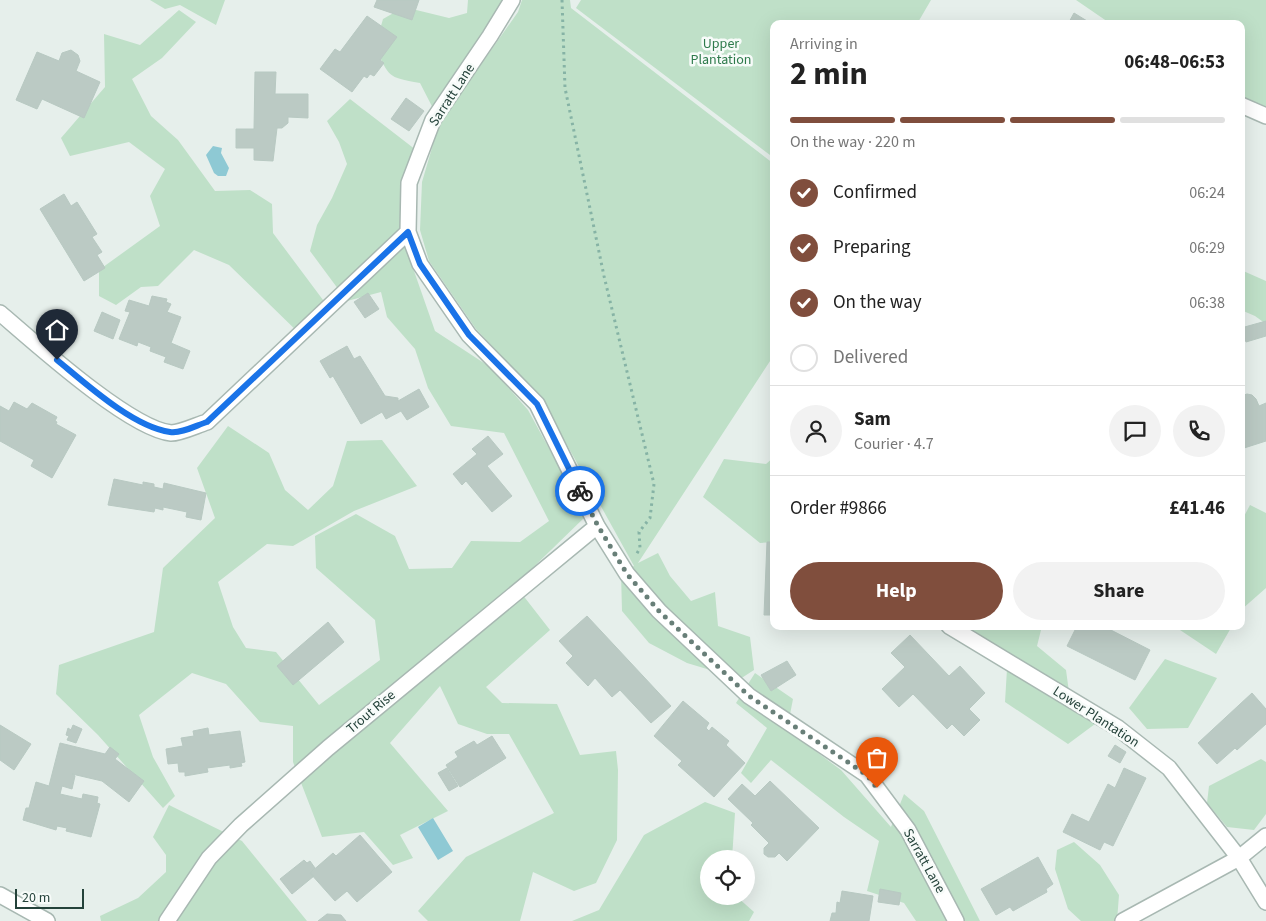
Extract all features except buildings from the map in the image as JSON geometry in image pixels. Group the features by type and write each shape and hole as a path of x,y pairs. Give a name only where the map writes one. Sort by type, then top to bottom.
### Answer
{"street":[{"name":"Sarratt Lane","path":"512,0 433,120 409,183 408,232 420,264 469,335 537,404 598,526 627,574 659,611 749,696 867,775 908,830 956,921"},
{"path":"1245,107 1266,116"},
{"path":"0,313 98,393 144,424 172,433 207,422 408,232"},
{"name":"Trout Rise","path":"167,921 209,858 241,825 328,748 598,526"},
{"name":"Lower Plantation","path":"956,630 1118,728 1169,768 1239,858 1266,902"},
{"path":"1123,921 1239,858 1266,836"},
{"path":"0,895 47,921"}],"path":[{"path":"562,0 566,88 604,276 654,484 650,518 639,532 640,548 627,574"}],"green space":[{"path":"150,0 225,0 216,25 180,5 165,9"},
{"path":"468,0 517,0 440,122 420,83 401,79 390,74 375,47 383,19 404,7 449,18 467,13"},
{"path":"522,0 570,0 571,8 770,161 770,361 638,563 658,553 670,576 691,601 715,592 718,626 750,637 754,670 740,679 687,663 649,643 622,611 621,573 634,566 541,398 476,329 429,261 420,230 422,182 439,124 518,12"},
{"name":"Upper Plantation","path":"581,0 931,0 919,20 770,20 770,155 576,8"},
{"path":"1076,0 1266,0 1266,124 1261,122 1245,100 1245,20 1105,20"},
{"path":"179,10 196,22 162,58 132,79 151,116 178,140 215,191 250,190 272,204 273,233 332,312 304,338 229,265 194,250 158,286 141,287 116,305 99,296 99,270 160,226 150,196 165,169 129,142 70,156 61,138 105,87 104,34 140,45"},
{"path":"350,99 416,150 407,251 435,331 490,367 528,410 586,516 515,585 550,630 486,687 502,703 557,704 580,755 616,751 618,770 617,840 596,883 574,891 533,872 520,921 428,921 418,911 466,857 554,813 509,734 487,734 458,724 440,686 390,743 448,811 400,835 413,858 393,865 364,832 322,837 293,762 293,726 260,722 226,684 192,673 139,715 153,757 175,796 163,808 98,735 56,694 59,665 154,632 163,568 215,518 197,468 228,426 269,453 285,490 308,510 333,486 347,441 382,440 417,486 354,511 293,546 267,544 218,582 233,627 246,648 276,652 319,705 380,660 375,620 316,568 315,536 356,514 395,536 409,569 452,568 471,541 520,542 549,521 504,433 451,426 428,388 415,349 387,317 381,292 347,301 310,251 317,225 332,198 347,164 339,142 327,121"},
{"path":"1245,272 1266,281 1266,324 1245,312"},
{"path":"724,459 766,464 770,460 770,542 760,543 703,497"},
{"path":"1250,505 1266,513 1266,588 1245,606 1245,514"},
{"path":"942,630 1041,630 1037,646 1066,670 1071,707 1095,724 1068,744 1005,702 1007,669"},
{"path":"1180,630 1230,630 1216,654"},
{"path":"1165,659 1217,678 1188,728 1147,729 1129,708"},
{"path":"755,673 793,699 787,730 841,770 891,827 904,794 924,811 980,921 916,921 904,903 867,891 879,841 844,817 771,760 751,783 741,773 767,728 736,703"},
{"path":"1261,759 1266,762 1266,814 1254,830 1227,827 1207,803 1209,786"},
{"path":"705,802 735,813 733,850 700,850 700,905 746,905 754,912 749,921 572,921 599,910 644,835"},
{"path":"169,805 242,841 307,921 101,921 100,916 138,898 166,872 166,855 153,837"},
{"path":"1074,842 1100,865 1119,895 1117,921 1081,921 1068,909 1055,869 1057,850"}],"water":[{"path":"213,146 222,148 221,153 229,168 226,176 218,176 214,173 206,155"},
{"path":"433,818 453,851 438,860 418,827"}],"way so far":[{"path":"580,491 598,526 627,574 659,611 749,696 867,775 877,788"}],"route":[{"path":"57,360 98,393 144,424 172,433 207,422 408,232 420,264 469,335 537,404 580,491"}]}
